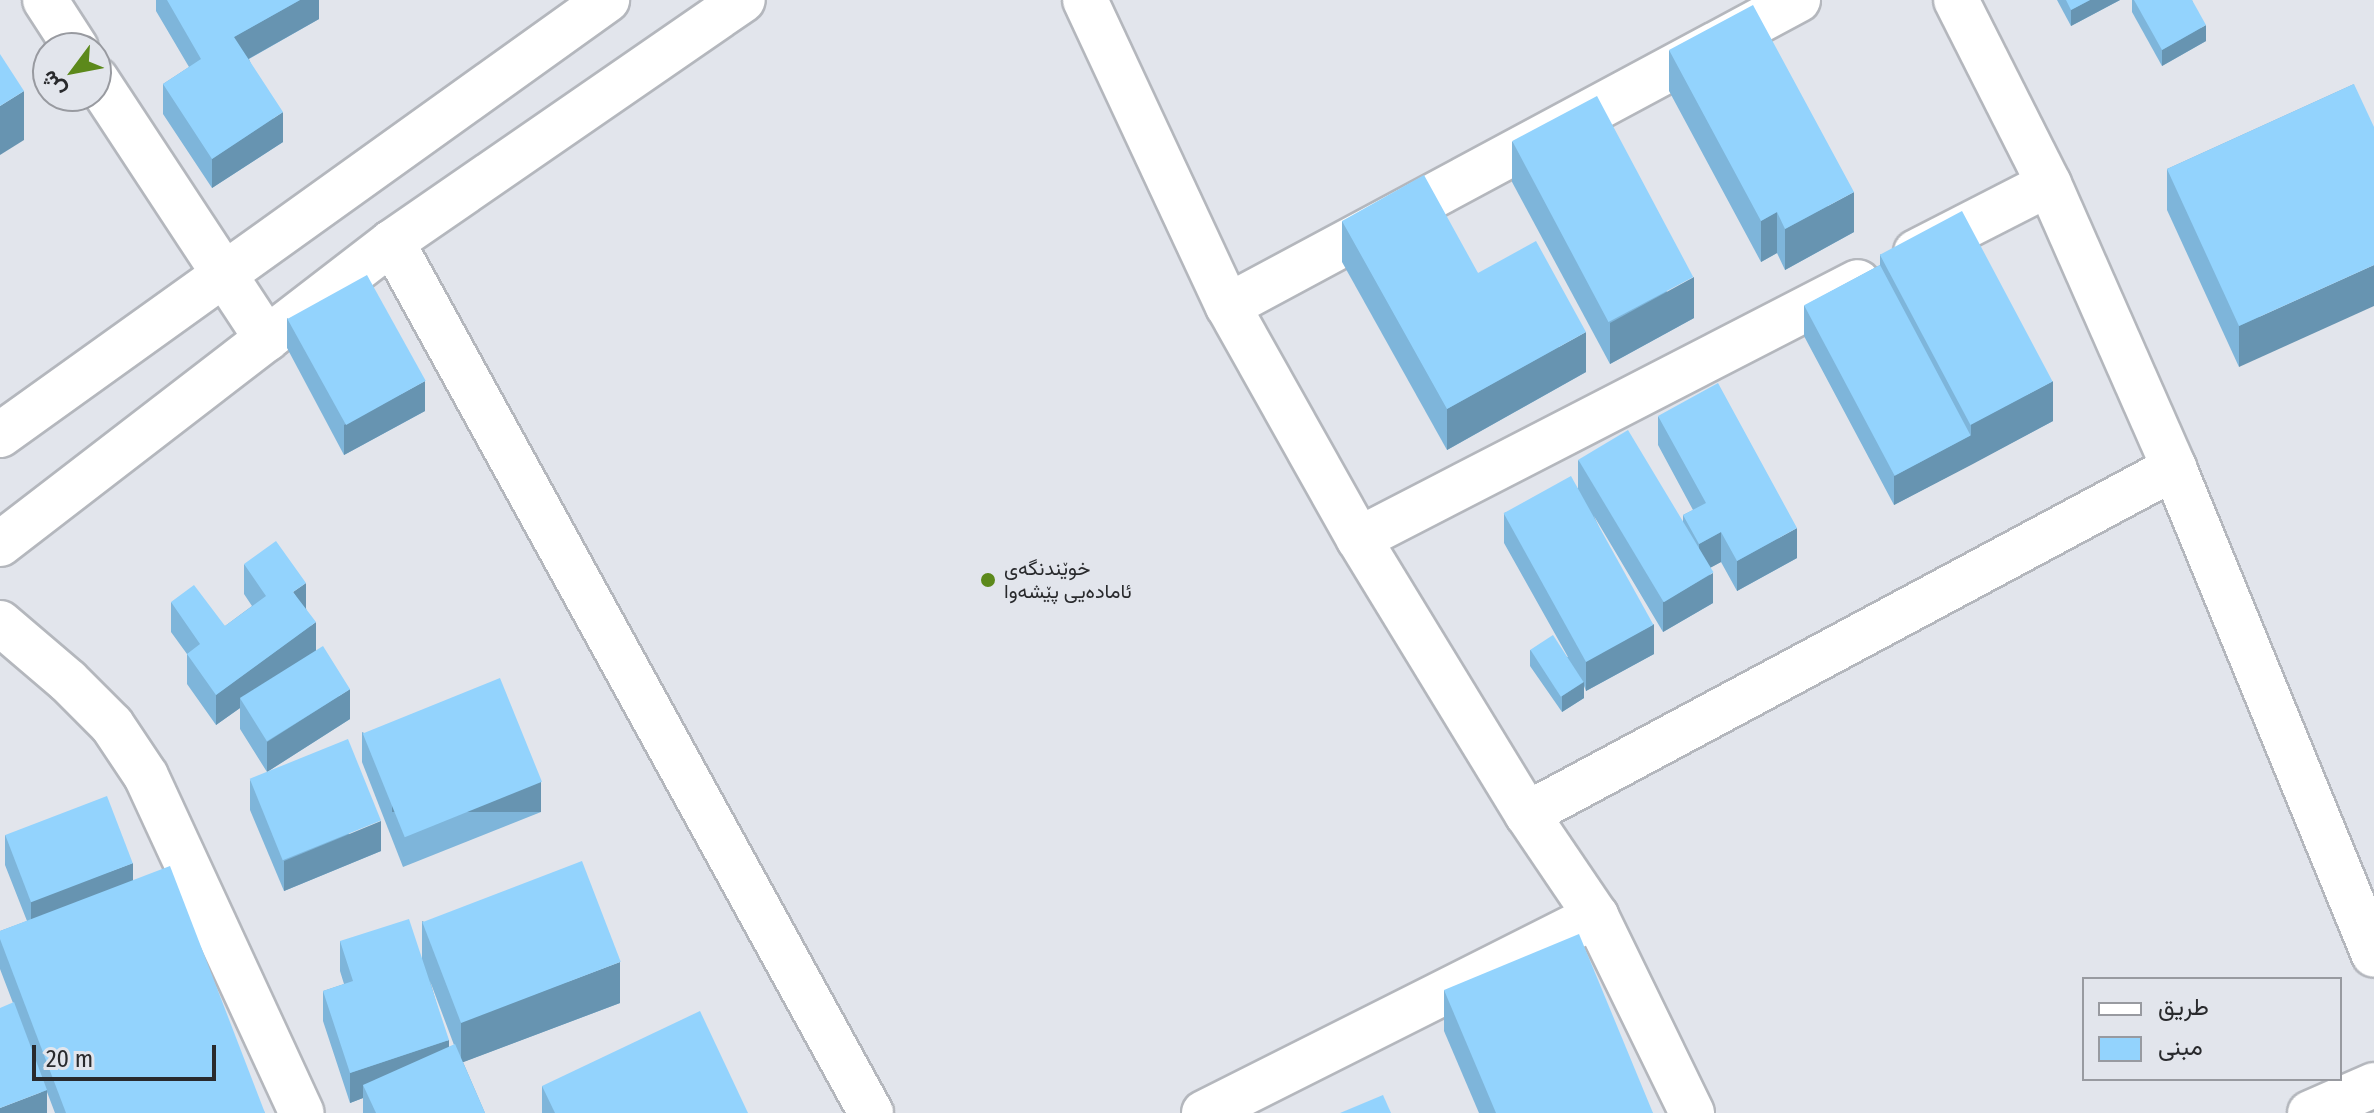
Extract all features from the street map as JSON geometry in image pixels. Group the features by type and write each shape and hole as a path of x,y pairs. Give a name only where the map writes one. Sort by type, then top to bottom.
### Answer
{"street":[{"path":"45,0 66,32"},
{"path":"0,544 392,242 743,0"},
{"path":"1085,0 1228,306 1359,539 1527,814 1596,916 1692,1113"},
{"path":"1228,306 1798,0"},
{"path":"1956,0 2049,184 2174,468 2374,955"},
{"path":"0,435 583,7"},
{"path":"112,104 267,339"},
{"path":"1359,539 2049,184"},
{"path":"392,242 871,1113"},
{"path":"1527,814 2174,468"},
{"path":"0,623 68,681 112,725 146,776 302,1113"},
{"path":"1204,1113 1596,916"},
{"path":"2310,1113 2374,1085"}],"building":[{"path":"167,0 300,0 234,37 283,112 212,159 163,84 201,59"},
{"path":"2066,0 2090,0 2071,10"},
{"path":"2134,0 2192,0 2206,25 2162,50"},
{"path":"1753,5 1854,192 1785,229 1777,212 1761,221 1669,50"},
{"path":"0,54 24,91 0,106"},
{"path":"2354,84 2374,127 2374,265 2239,326 2167,169"},
{"path":"1597,96 1693,277 1608,322 1512,141"},
{"path":"1424,175 1478,273 1536,241 1586,332 1447,409 1342,221"},
{"path":"1962,211 2053,381 1970,425 1880,255"},
{"path":"1880,265 1971,435 1895,476 1804,305"},
{"path":"367,275 426,381 346,425 287,319"},
{"path":"1718,383 1797,528 1737,561 1721,532 1699,544 1683,515 1706,503 1658,416"},
{"path":"1628,430 1713,572 1664,602 1578,460"},
{"path":"1571,476 1653,625 1586,662 1504,513"},
{"path":"276,541 306,583 293,592 316,622 216,695 187,654 200,644 171,602 194,585 225,626 266,596 244,564"},
{"path":"1553,635 1583,682 1561,697 1530,650"},
{"path":"323,646 350,689 267,741 240,698"},
{"path":"500,678 542,782 405,837 363,733"},
{"path":"348,739 381,821 283,860 250,779"},
{"path":"107,796 133,863 31,902 5,835"},
{"path":"582,861 621,962 461,1023 422,922"},
{"path":"170,866 265,1113 66,1113 0,939 0,931"},
{"path":"409,919 449,1040 350,1073 323,991 353,981 340,941"},
{"path":"1579,934 1653,1113 1496,1113 1444,990"},
{"path":"14,1002 47,1090 0,1108 0,1008"},
{"path":"700,1011 748,1113 555,1113 542,1086"},
{"path":"455,1044 485,1113 376,1113 363,1085"},
{"path":"1383,1095 1391,1113 1340,1113"}],"place":[{"name":"خوێندنگەی ئامادەیی پێشەوا","path":"988,580"}]}
